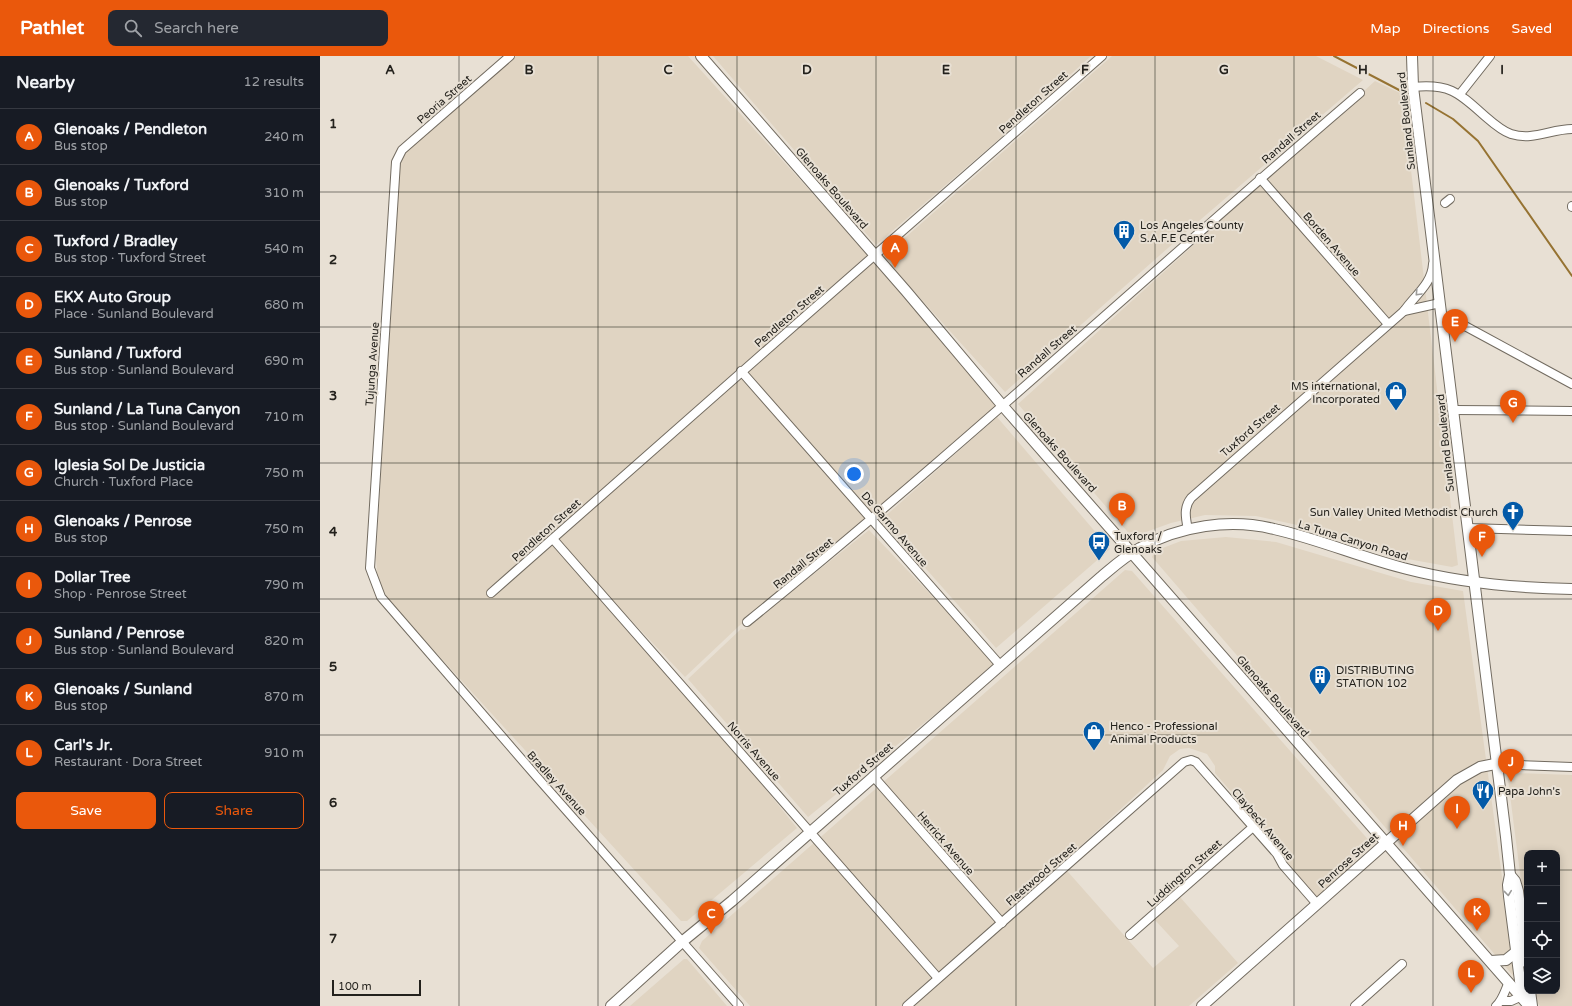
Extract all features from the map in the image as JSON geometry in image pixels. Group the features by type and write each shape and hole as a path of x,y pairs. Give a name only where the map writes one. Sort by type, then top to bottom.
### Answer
{"main road":[{"name":"Glenoaks Boulevard","path":"701,56 1002,405 1525,998 1530,1006"},
{"name":"Sunland Boulevard","path":"1412,56 1413,87 1454,410 1467,528 1510,875 1508,885 1516,952 1525,998"},
{"name":"La Tuna Canyon Road","path":"1132,553 1168,536 1188,530 1221,525 1261,526 1284,531 1405,569 1474,581 1530,588 1572,589"},
{"name":"Tuxford Street","path":"611,1006 683,941 1117,563 1132,553"},
{"name":"Penrose Street","path":"1202,1006 1467,772 1480,767 1496,764"},
{"name":"Sunland Boulevard","path":"1510,875 1515,881 1518,891 1526,958"},
{"path":"1491,961 1506,960 1516,952"}],"street":[{"name":"Peoria Street","path":"396,162 402,150 510,56"},
{"name":"Pendleton Street","path":"491,593 1102,56"},
{"path":"1460,94 1490,56"},
{"path":"1413,87 1430,85 1447,88 1460,94 1496,125 1510,134 1527,137 1572,129"},
{"name":"Randall Street","path":"747,622 872,520 1260,178 1360,93"},
{"name":"Tujunga Avenue","path":"370,568 396,162"},
{"name":"Borden Avenue","path":"1260,178 1388,324"},
{"name":"Tuxford Street","path":"1188,530 1186,512 1187,504 1191,498 1404,311 1428,282 1433,271 1433,248"},
{"name":"Tuxford Street","path":"1404,311 1440,303"},
{"path":"1443,327 1465,326 1572,384"},
{"name":"De Garmo Avenue","path":"741,372 1000,665"},
{"path":"1454,410 1572,411"},
{"path":"1467,528 1572,531"},
{"name":"Norris Avenue","path":"553,539 938,978"},
{"name":"Bradley Avenue","path":"370,568 381,597 536,776 739,1006"},
{"name":"Claybeck Avenue","path":"1191,760 1196,762 1253,827 1317,904"},
{"name":"Fleetwood Street","path":"907,1006 1184,762 1191,760"},
{"name":"Penrose Street","path":"1496,764 1572,767"},
{"name":"Herrick Avenue","path":"873,776 1002,923"},
{"name":"Luddington Street","path":"1130,935 1253,827"},
{"path":"1355,1006 1402,964"},
{"path":"1499,1004 1510,982"},
{"path":"1499,1004 1525,998"}],"shaded area":[{"path":"516,56 688,56 871,258 551,538 682,686 797,828 687,921 681,921 397,610 378,584 376,558 399,166 404,153"},
{"path":"713,56 1091,56 998,140 876,245"},
{"path":"1112,56 1316,56 1363,80 1185,233 1005,392 883,257"},
{"path":"1375,81 1402,94 1458,565 1452,567 1391,556 1297,525 1256,516 1205,515 1171,523 1132,537 1018,404"},
{"path":"873,260 998,406 932,461 873,515 744,372"},
{"path":"741,374 868,520 739,626 685,677 554,539"},
{"path":"997,417 1110,549 996,648 882,519"},
{"path":"869,530 997,664 808,817 688,679 741,629 744,630"},
{"path":"1226,537 1276,542 1411,582 1463,591 1516,979 1152,557 1155,551 1181,541"},
{"path":"1125,570 1132,571 1372,844 1322,895 1316,897 1280,857 1284,853 1215,773 1215,766 1207,754 1189,748 1180,749 1170,756 1163,770 1061,864 1153,968 1179,946 1154,919 1180,897 1238,963 1189,1006 750,1006 699,948 702,941"},
{"path":"1514,773 1572,775 1572,1006 1540,1006 1537,1002 1536,994 1560,994 1560,850 1524,850 1524,904 1508,779"},
{"path":"684,959 687,959 727,1006 630,1006"}],"waterway":[{"path":"1334,56 1401,91"},
{"path":"1426,103 1453,119 1478,141 1572,276"}],"place":[{"name":"Los Angeles County S.A.F.E Center","path":"1124,250"},
{"name":"Glenoaks / Pendleton","path":"895,268"},
{"name":"Sunland / Tuxford","path":"1455,342"},
{"name":"MS international, Incorporated","path":"1396,412"},
{"name":"Iglesia Sol De Justicia","path":"1513,423"},
{"name":"Glenoaks / Tuxford","path":"1122,526"},
{"name":"Sun Valley United Methodist Church","path":"1513,532"},
{"name":"Sunland / La Tuna Canyon","path":"1482,557"},
{"name":"Tuxford / Glenoaks","path":"1099,562"},
{"name":"EKX Auto Group","path":"1438,631"},
{"name":"DISTRIBUTING STATION 102","path":"1320,696"},
{"name":"Henco - Professional Animal Products","path":"1094,752"},
{"name":"Sunland / Penrose","path":"1511,782"},
{"name":"Papa John's","path":"1483,810"},
{"name":"Dollar Tree","path":"1457,829"},
{"name":"Glenoaks / Penrose","path":"1403,846"},
{"name":"Glenoaks / Sunland","path":"1477,931"},
{"name":"Tuxford / Bradley","path":"711,934"},
{"name":"Carl's Jr.","path":"1471,993"}]}
